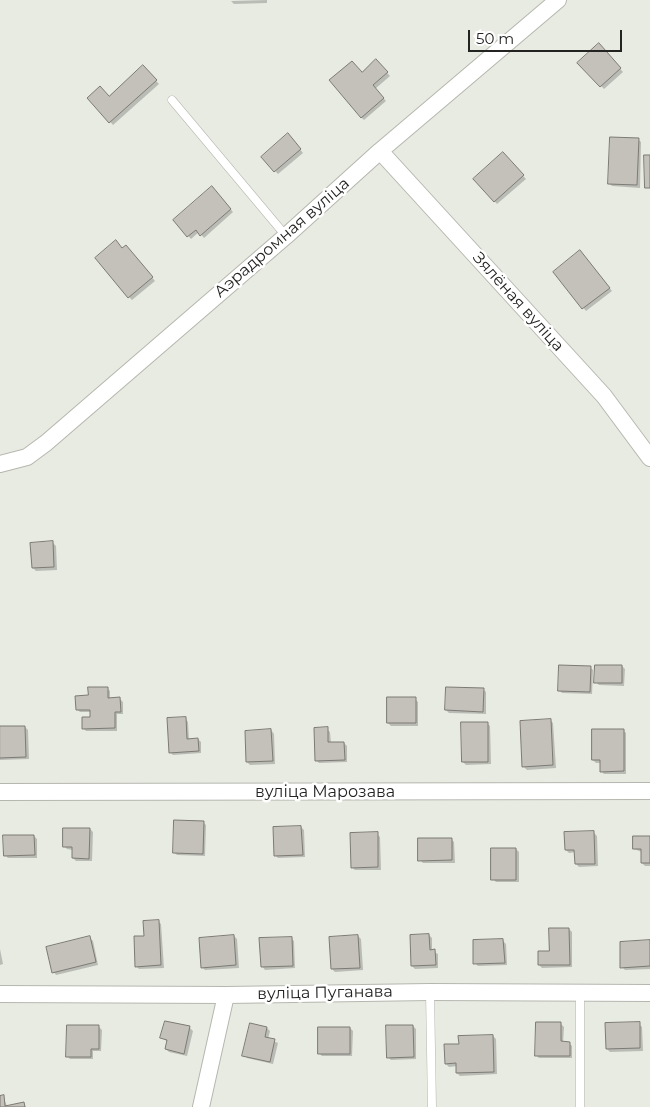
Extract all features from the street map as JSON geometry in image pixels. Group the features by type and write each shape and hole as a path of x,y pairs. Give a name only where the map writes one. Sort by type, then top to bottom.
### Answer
{"street":[{"name":"Аэрадромная вуліца","path":"0,464 27,457 46,443 286,236 380,151 558,0"},
{"name":"Зялёная вуліца","path":"380,151 604,396 650,458"},
{"name":"вуліца Марозава","path":"0,792 650,791"},
{"name":"вуліца Пуганава","path":"0,994 650,993"},
{"path":"200,1107 226,995"}],"lane":[{"path":"172,100 286,236"},
{"path":"430,992 432,1107"},
{"path":"580,994 580,1107"}],"building":[{"path":"599,43 621,68 600,87 577,63"},
{"path":"376,59 388,72 373,85 384,98 361,118 329,80 352,61 362,72"},
{"path":"143,65 157,80 109,123 87,98 100,86 109,96"},
{"path":"288,133 301,149 274,172 261,157"},
{"path":"610,137 639,138 637,185 608,184"},
{"path":"503,152 524,175 494,202 473,179"},
{"path":"644,155 650,155 650,188 645,188"},
{"path":"212,186 231,209 200,236 196,230 187,237 173,220"},
{"path":"116,240 122,248 126,245 153,277 128,298 95,258"},
{"path":"580,250 610,288 582,309 553,272"},
{"path":"53,541 54,567 32,568 30,543"},
{"path":"559,665 591,666 590,692 558,691"},
{"path":"595,665 622,665 622,683 594,683"},
{"path":"88,687 108,687 108,698 120,697 121,712 115,712 115,728 82,729 82,717 90,717 90,710 76,710 75,696 88,695"},
{"path":"446,687 484,688 483,712 445,710"},
{"path":"387,697 416,697 416,723 387,723"},
{"path":"186,717 187,739 198,738 199,751 169,753 167,718"},
{"path":"551,719 553,765 522,767 520,721"},
{"path":"461,722 488,722 488,762 462,762"},
{"path":"0,726 25,726 26,757 0,758"},
{"path":"328,727 328,742 344,742 345,760 315,761 314,728"},
{"path":"271,729 273,761 246,762 245,731"},
{"path":"592,729 624,729 624,771 600,772 600,760 592,760"},
{"path":"174,820 204,821 203,854 173,853"},
{"path":"301,826 303,855 274,856 273,827"},
{"path":"63,828 90,828 89,859 72,858 72,847 63,847"},
{"path":"594,831 595,864 575,864 574,850 565,850 564,832"},
{"path":"378,832 378,867 351,868 350,833"},
{"path":"3,835 34,835 35,855 4,856"},
{"path":"633,836 650,836 650,863 641,863 641,849 633,849"},
{"path":"418,838 452,838 452,860 418,861"},
{"path":"491,848 516,848 516,880 491,880"},
{"path":"159,920 161,965 135,967 134,936 144,936 143,921"},
{"path":"549,928 569,928 570,965 538,965 538,951 549,951"},
{"path":"429,934 430,950 435,949 436,965 411,966 410,935"},
{"path":"234,935 236,965 201,968 199,938"},
{"path":"358,935 360,968 331,969 329,937"},
{"path":"90,936 96,962 52,973 46,947"},
{"path":"292,937 293,966 261,967 259,938"},
{"path":"503,939 505,963 473,964 473,940"},
{"path":"650,940 650,966 620,968 620,942"},
{"path":"165,1021 190,1026 184,1054 165,1049 167,1040 160,1038"},
{"path":"536,1022 561,1022 561,1041 570,1042 570,1056 535,1056"},
{"path":"640,1022 640,1048 606,1049 605,1023"},
{"path":"250,1023 267,1027 265,1037 275,1039 270,1062 242,1056"},
{"path":"67,1025 99,1025 99,1049 91,1049 91,1057 66,1057"},
{"path":"386,1025 413,1025 414,1057 387,1058"},
{"path":"318,1027 350,1027 350,1054 318,1054"},
{"path":"493,1035 494,1072 456,1073 456,1063 445,1064 444,1044 459,1044 458,1036"},
{"path":"4,1095 5,1106 24,1102 25,1107 0,1107 0,1096"}]}
